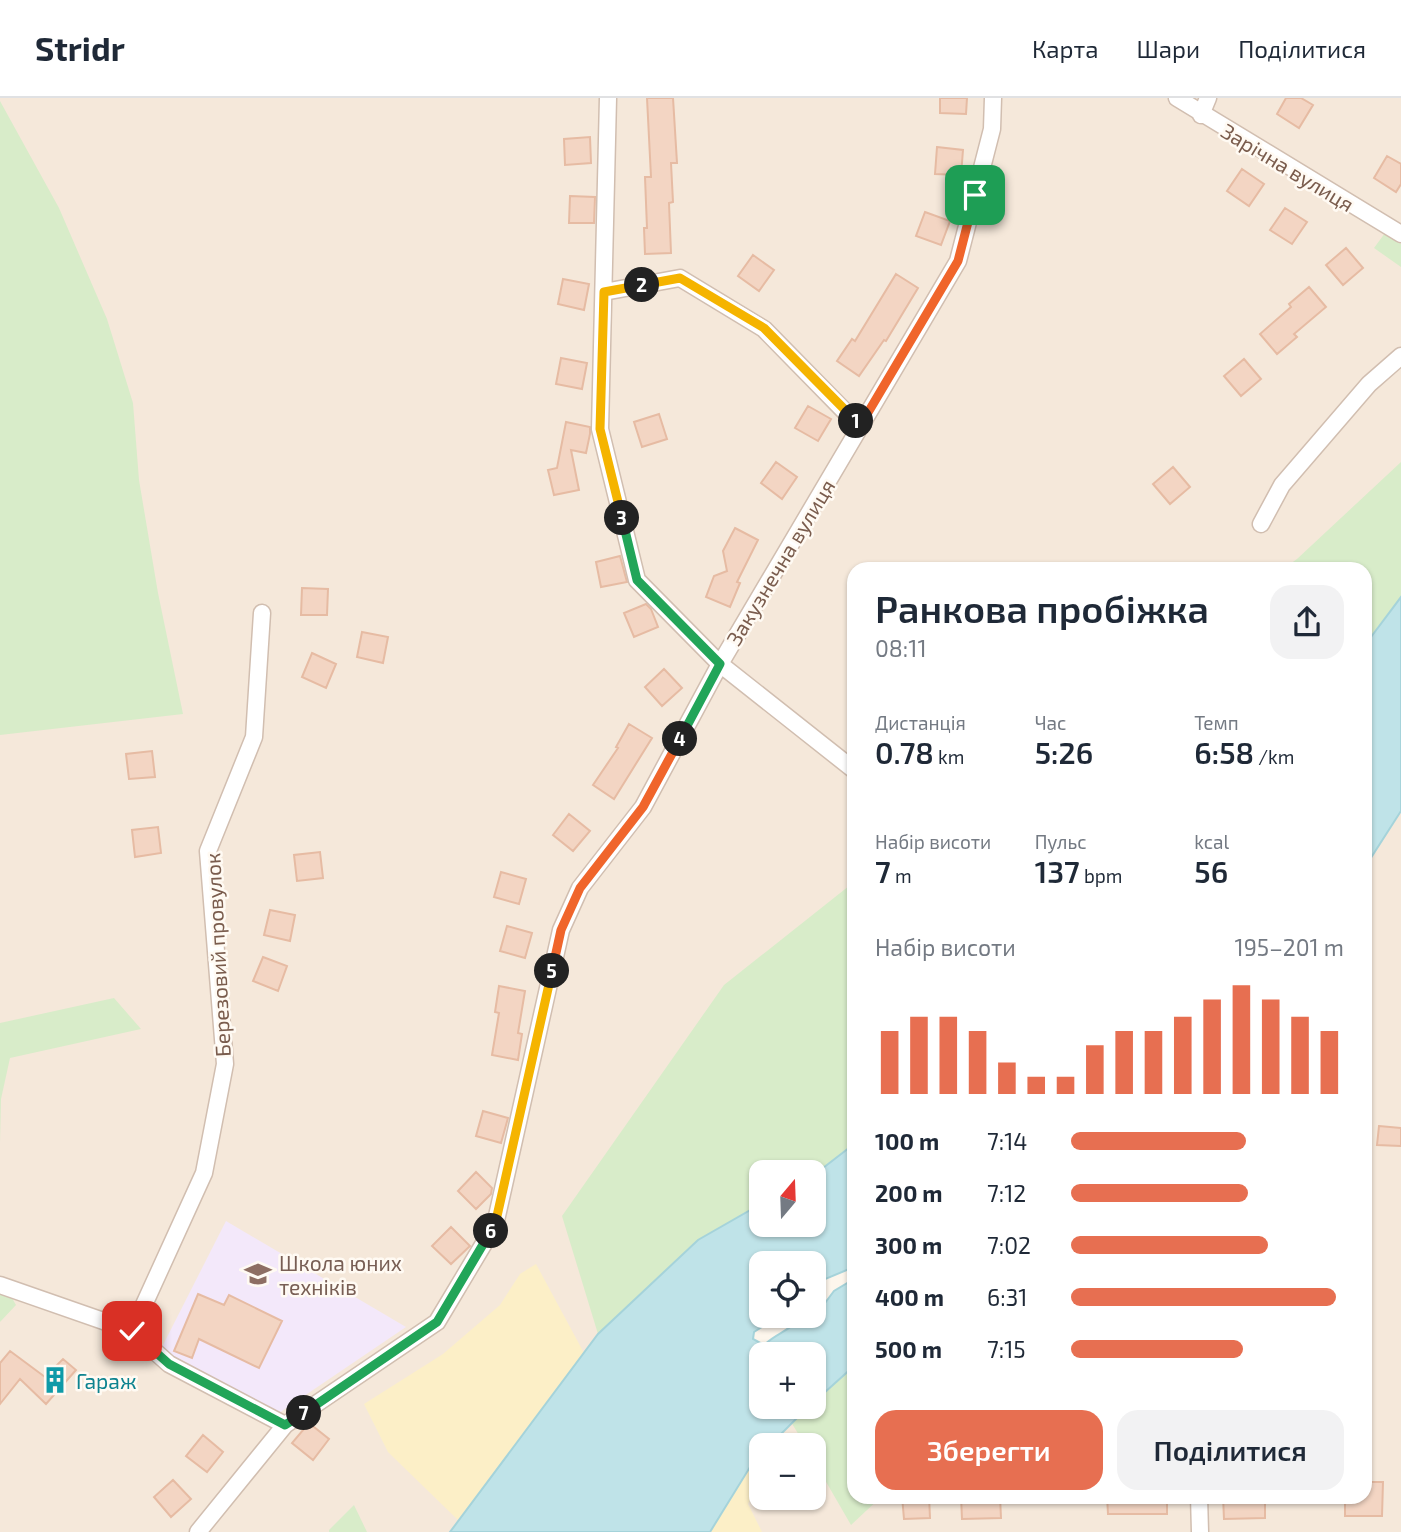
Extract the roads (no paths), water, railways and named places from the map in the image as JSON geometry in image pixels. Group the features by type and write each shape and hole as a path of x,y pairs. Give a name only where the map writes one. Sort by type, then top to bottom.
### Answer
{"street":[{"path":"608,98 600,429 637,580 720,664 847,764"},
{"name":"Закузнечна вулиця","path":"198,1532 285,1425 437,1322 495,1225 561,930 580,888 643,807 720,664 958,261 992,128 993,98"},
{"name":"Зарічна вулиця","path":"1177,98 1401,234"},
{"path":"1201,115 1208,98"},
{"path":"604,292 680,278 764,328 860,426"},
{"path":"1261,524 1282,485 1369,384 1401,356"},
{"name":"Березовий провулок","path":"132,1331 204,1173 225,1064 208,851 254,737 262,613"},
{"path":"0,1285 132,1331 169,1364 285,1425"},
{"path":"1199,1504 1200,1532"}],"water":[{"path":"1401,597 1401,811 1372,856 1372,636"},
{"path":"847,1149 847,1270 826,1279 826,1251 749,1251 749,1328 760,1328 754,1332 753,1339 758,1342 749,1342 749,1419 796,1419 782,1433 749,1433 749,1469 710,1532 450,1532 598,1334 698,1240 749,1211 749,1237 826,1237 826,1166"},
{"path":"847,1283 847,1372 826,1391 826,1342 768,1342 788,1328 826,1328 826,1302 834,1291"}],"place":[{"name":"Школа юних техніків","path":"258,1274"},
{"name":"Гараж","path":"55,1380"}]}
